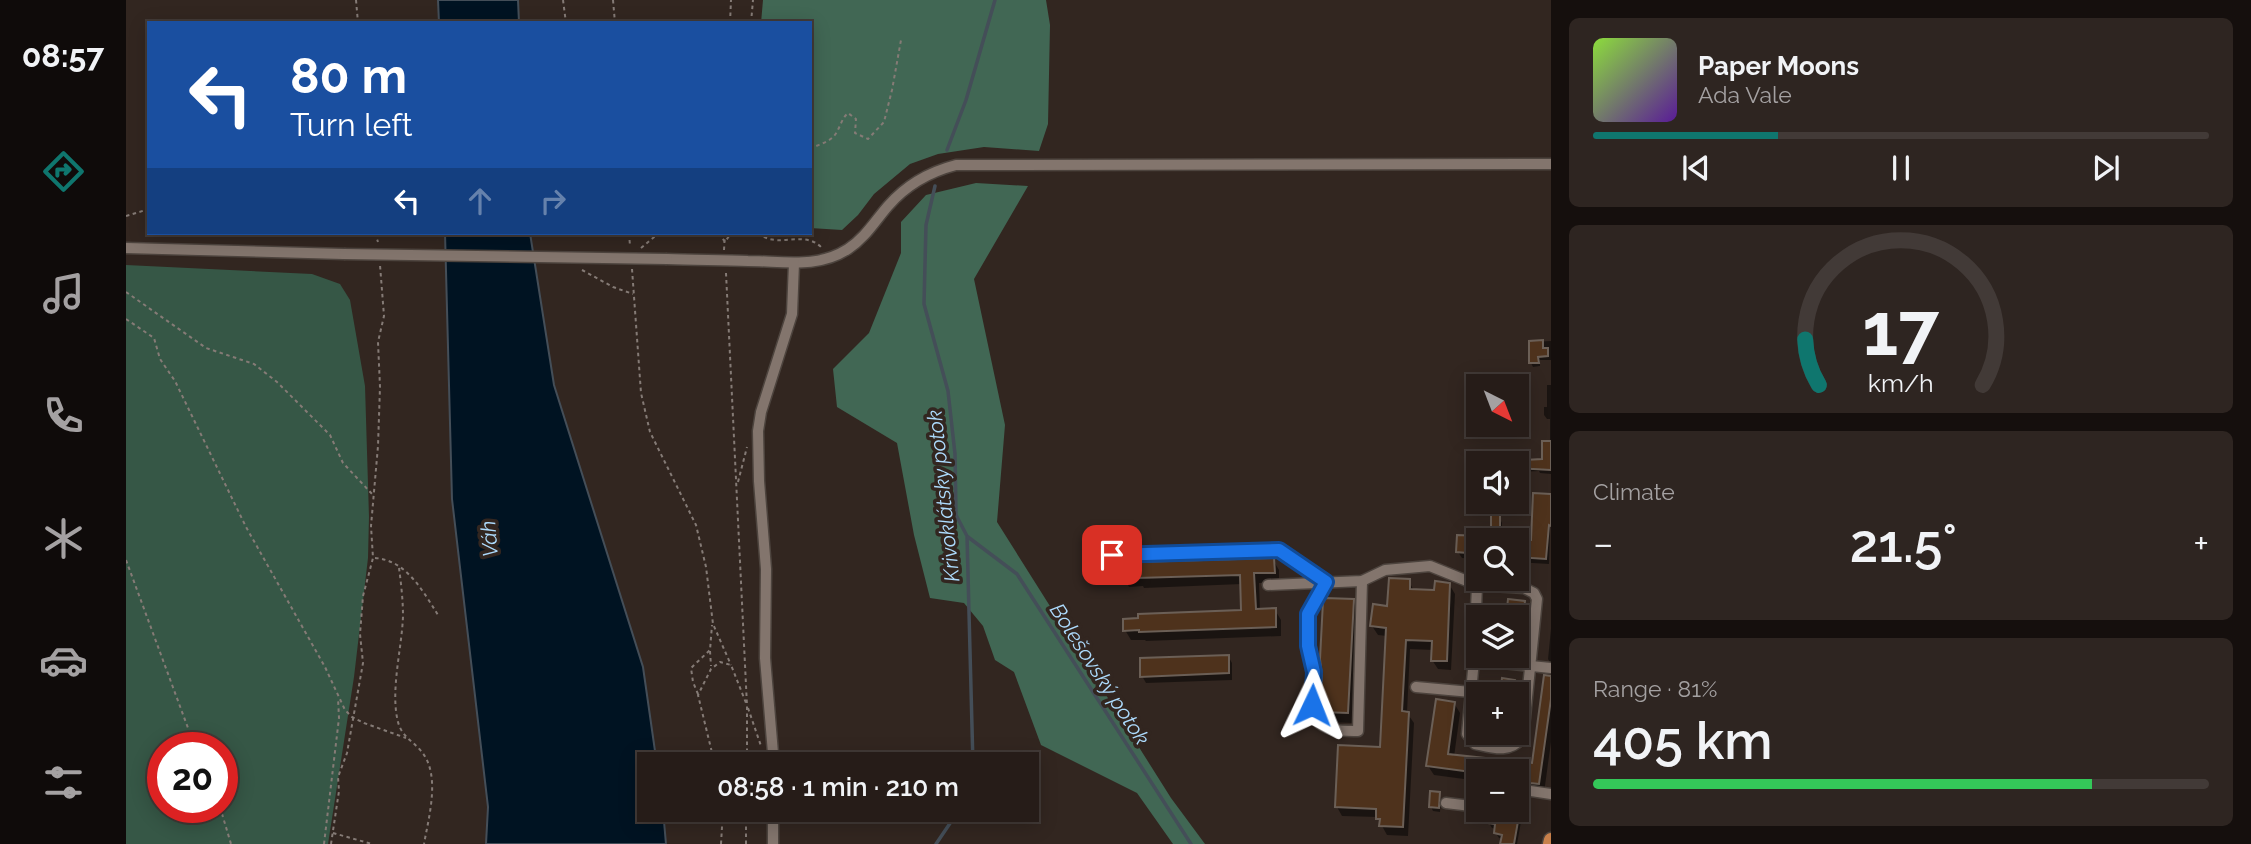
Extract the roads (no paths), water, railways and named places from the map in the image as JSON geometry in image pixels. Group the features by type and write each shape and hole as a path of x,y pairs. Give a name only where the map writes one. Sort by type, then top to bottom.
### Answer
{"street":[{"path":"126,248 815,262 847,250 860,240 888,206 912,183 940,169 957,165 1551,164"},
{"path":"773,752 765,658 766,569 758,431 761,412 792,314 794,263"},
{"path":"1112,555 1279,550 1326,582"},
{"path":"1268,584 1362,582 1385,570 1430,566 1466,581"},
{"path":"1326,582 1308,614 1308,646 1314,672 1312,705 1315,718 1322,726 1358,731 1362,582"},
{"path":"1529,590 1537,599 1529,682"},
{"path":"1531,666 1551,668"},
{"path":"1416,687 1466,692"},
{"path":"1480,745 1503,750 1517,745"},
{"path":"1529,791 1551,794"},
{"path":"1446,803 1466,805"},
{"path":"773,844 774,822"}],"water":[{"path":"438,0 518,0 519,21 439,21"},
{"name":"Váh","path":"445,235 530,235 554,385 643,667 655,752 637,752 637,822 664,822 666,844 486,844 488,807 452,499"}],"waterway":[{"name":"Krivoklátsky potok","path":"947,150 966,100 995,0"},
{"name":"Krivoklátsky potok","path":"935,186 926,225 924,304 948,391 955,454 956,515 967,536 973,752"},
{"name":"Bolešovský potok","path":"968,537 1017,574 1191,844"},
{"name":"Krivoklátsky potok","path":"936,844 951,822"}]}
